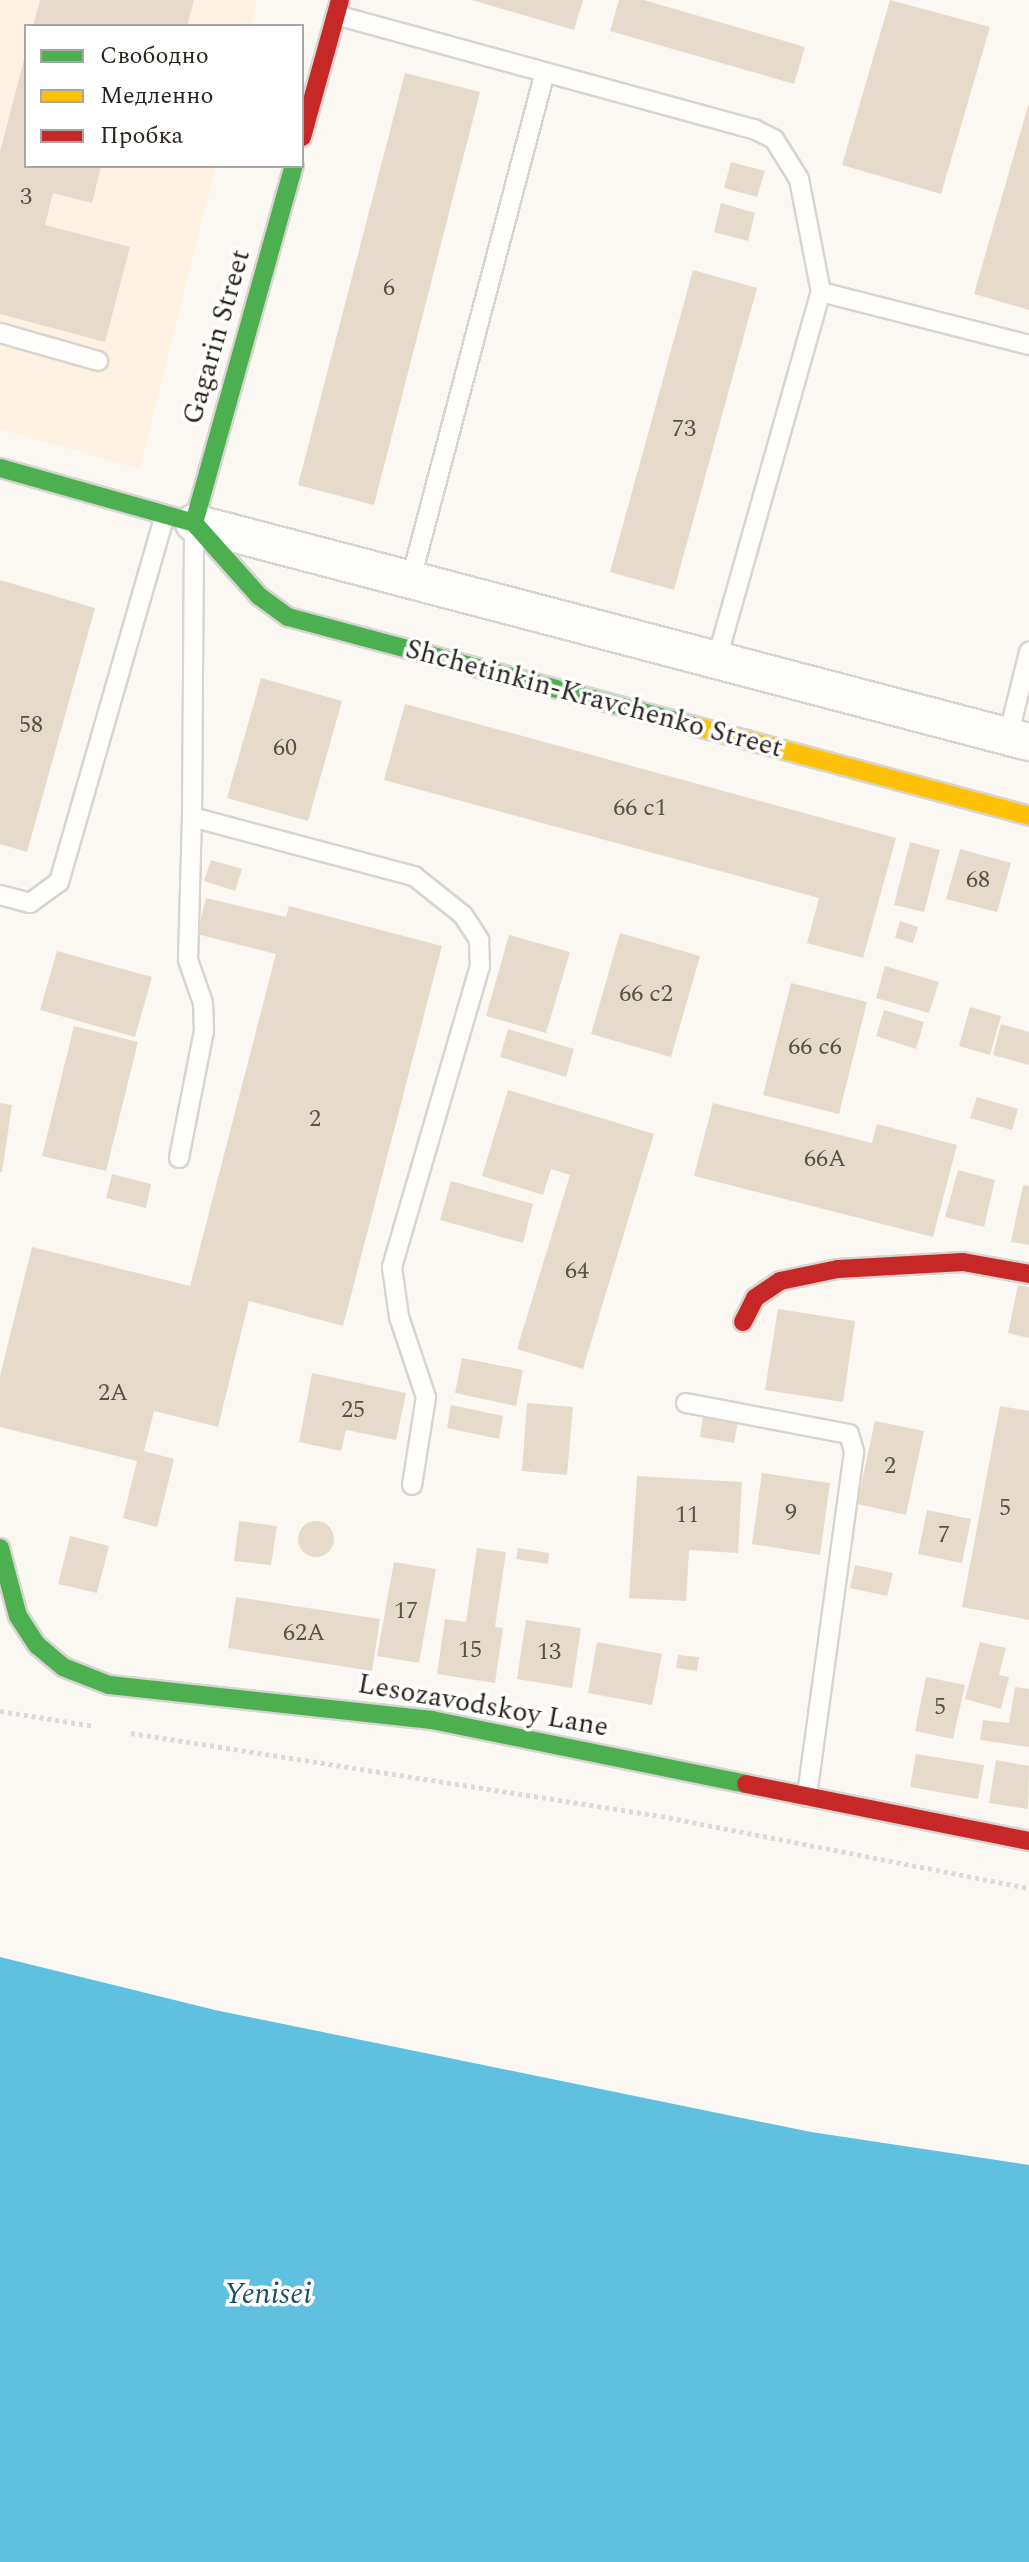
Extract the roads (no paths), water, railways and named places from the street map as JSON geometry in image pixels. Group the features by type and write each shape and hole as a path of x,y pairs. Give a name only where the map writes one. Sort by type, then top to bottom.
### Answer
{"street":[{"path":"304,130 338,7"},
{"name":"Gagarin Street","path":"180,519 293,168"},
{"path":"0,468 716,662 1018,739"},
{"name":"Shchetinkin-Kravchenko Street","path":"180,519 259,596 288,617 1029,816"},
{"path":"743,1322 755,1298 780,1281 838,1269 963,1262 1029,1274"},
{"name":"Lesozavodskoy Lane","path":"0,1548 26,1631 63,1667 100,1683 432,1720 1029,1841"}],"lane":[{"path":"338,7 545,72 754,129 774,139 799,179 821,292 716,662"},
{"path":"411,579 545,72"},
{"path":"821,292 1029,345"},
{"path":"0,333 98,361"},
{"path":"179,1158 204,1031 203,1003 188,960 192,817 180,519"},
{"path":"0,895 30,903 59,882 180,519"},
{"path":"1018,739 1029,652"},
{"path":"192,817 414,876 463,915 479,940 480,966 392,1267 399,1317 426,1397 412,1485"},
{"path":"686,1403 849,1434 851,1443 837,1597 807,1797"}],"water":[{"name":"Yenisei","path":"0,1957 215,2010 811,2132 1029,2165 1029,2562 0,2562"}]}
